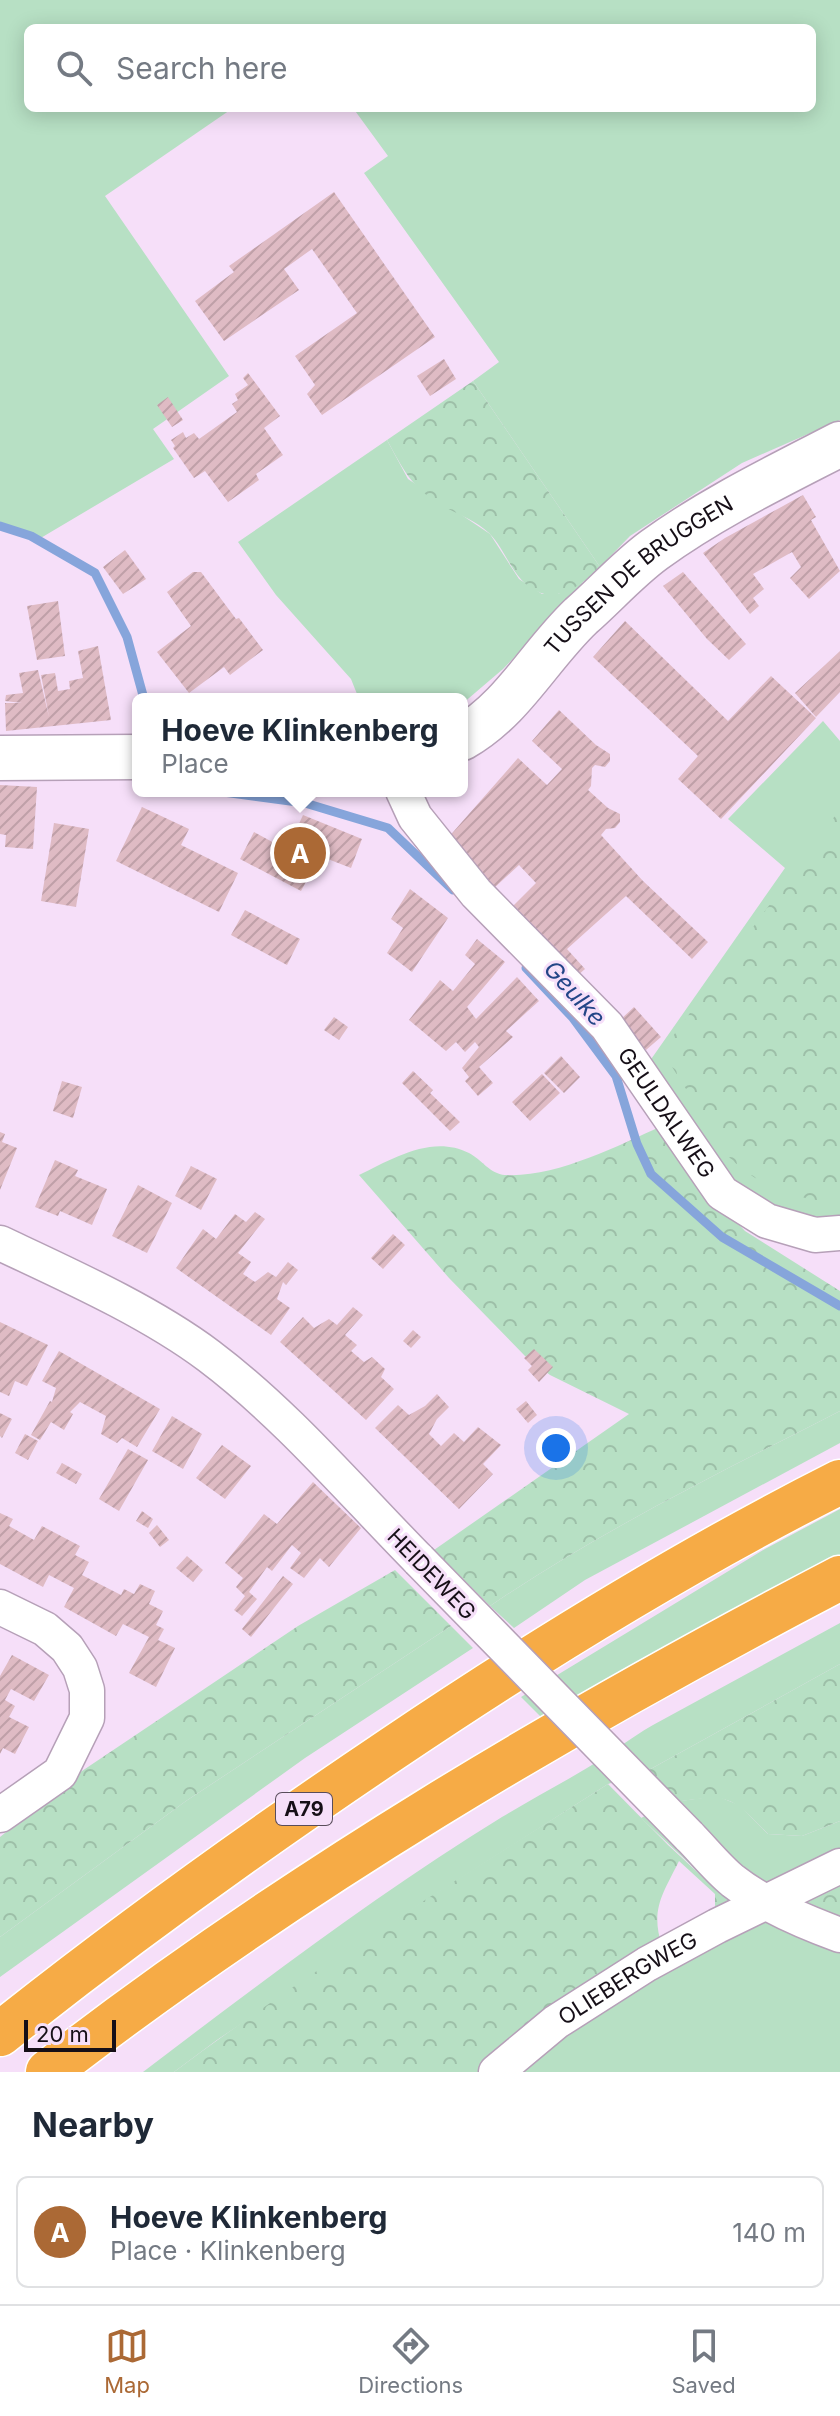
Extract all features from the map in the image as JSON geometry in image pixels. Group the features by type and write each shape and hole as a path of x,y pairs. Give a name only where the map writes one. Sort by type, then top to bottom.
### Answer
{"highway":[{"name":"A79","path":"0,2034 123,1938 341,1783 467,1699 622,1602 840,1482"},
{"path":"48,2072 203,1958 462,1789 635,1687 840,1578"}],"street":[{"name":"TUSSEN DE BRUGGEN","path":"468,734 506,705 578,620 651,552 729,501 840,444"},
{"path":"0,758 132,757"},
{"name":"GEULDALWEG","path":"406,797 415,817 476,893 607,1026 722,1193 767,1221 815,1235 840,1233"},
{"name":"HEIDEWEG","path":"0,1243 125,1306 206,1354 258,1396 733,1880 768,1903 840,1935"},
{"path":"0,1607 45,1629 67,1648 80,1668 87,1690 87,1718 60,1773 0,1815"},
{"name":"OLIEBERGWEG","path":"496,2072 556,2022 593,1997 692,1940 840,1866"}],"green space":[{"path":"0,0 840,0 840,420 742,463 630,536 600,567 473,381 499,362 364,173 388,156 356,112 816,112 816,24 24,24 24,112 227,112 105,196 229,376 153,429 174,459 34,542 0,522"},
{"path":"473,381 600,567 565,592 549,595 524,582 489,533 441,505 415,484 387,440"},
{"path":"387,440 408,479 490,534 519,579 542,594 558,594 588,580 503,669 468,699 468,693 357,693 351,679 276,595 238,542"},
{"path":"823,721 840,741 840,1229 743,1199 647,1065 785,868 728,819"},
{"path":"840,809 840,1202 810,1199 780,1190 740,1168 729,1157 662,1051"},
{"path":"662,1126 705,1188 745,1231 840,1291 840,1411 618,1527 490,1606 434,1550 629,1414 550,1375 525,1356 449,1278 359,1175 412,1151 441,1146 469,1153 500,1174 524,1175 585,1159"},
{"path":"840,1411 840,1443 585,1580 514,1628 490,1606 618,1527"},
{"path":"840,1509 840,1559 542,1718 521,1697 765,1549"},
{"path":"395,1570 451,1626 186,1801 0,1937 0,1837 79,1773 298,1626"},
{"path":"840,1623 840,1664 647,1771 608,1784 403,1915 174,2072 143,2072 320,1940 455,1846 653,1725"},
{"path":"451,1626 473,1648 305,1758 0,1977 0,1937 186,1801"},
{"path":"840,1664 840,1821 802,1836 768,1834 744,1811 726,1800 706,1798 673,1802 647,1771"},
{"path":"608,1784 731,1903 498,2072 174,2072 334,1960","holes":["679,1861 715,1894 715,1907 710,1917 662,1946 658,1912 663,1893"]},
{"path":"717,1796 739,1805 768,1834 802,1836 840,1821 840,2072 498,2072 731,1903 641,1818 673,1802"},
{"path":"840,1877 840,1921 818,1911 814,1901 830,1881"}],"building":[{"path":"334,192 435,337 322,415 307,394 315,385 295,356 357,313 312,249 284,269 299,290 224,341 195,301 234,272 229,266"},
{"path":"444,359 456,379 430,396 417,376"},
{"path":"248,373 280,416 264,428 283,455 256,474 259,480 228,502 205,471 194,478 173,448 175,446 171,440 183,432 186,438 194,433 199,439 237,412 232,404 238,400 235,394 248,385 243,378"},
{"path":"168,397 183,420 172,427 157,405"},
{"path":"803,495 816,517 811,520 840,571 809,599 790,578 801,567 792,552 753,574 764,589 753,598 759,606 750,614 703,553"},
{"path":"125,550 146,579 123,594 103,567"},
{"path":"193,572 201,572 263,650 230,675 224,667 189,693 157,652 191,626 167,592"},
{"path":"683,572 746,644 729,660 707,639 663,586"},
{"path":"58,601 65,656 37,660 27,606"},
{"path":"625,621 728,721 771,676 816,718 721,819 678,779 698,756 593,657"},
{"path":"98,646 111,720 6,731 5,703 22,703 5,701 6,695 23,693 19,673 38,670 49,717 41,675 55,673 58,691 70,689 69,681 83,678 78,651"},
{"path":"840,651 840,692 816,717 795,693"},
{"path":"559,710 610,754 610,761 605,767 595,765 592,768 588,790 620,814 620,822 615,828 606,829 601,835 643,881 708,942 692,959 626,896 567,949 585,969 577,976 511,908 536,883 519,865 493,889 447,839 518,758 547,785 562,769 532,741"},
{"path":"0,785 37,787 33,849 5,847 6,835 0,834"},
{"path":"142,807 189,829 181,845 238,873 219,912 116,861"},
{"path":"303,815 362,839 351,868 320,856 301,891 240,859 254,832 287,850"},
{"path":"54,823 89,829 76,907 41,901"},
{"path":"410,889 448,918 412,972 387,953 403,928 391,919"},
{"path":"245,910 300,939 287,965 231,935"},
{"path":"477,939 505,962 467,1007 476,1019 517,977 539,1001 506,1031 513,1037 479,1067 493,1083 478,1096 465,1081 469,1077 462,1068 479,1047 475,1042 465,1052 456,1042 446,1051 409,1020 440,980 453,991 475,964 465,955"},
{"path":"634,1007 661,1037 646,1050 620,1020"},
{"path":"334,1017 348,1027 339,1040 324,1030"},
{"path":"561,1056 580,1077 564,1093 544,1073"},
{"path":"413,1071 433,1090 430,1093 460,1122 450,1131 402,1083"},
{"path":"542,1074 560,1093 530,1121 512,1102"},
{"path":"62,1081 82,1087 73,1118 53,1111"},
{"path":"0,1132 5,1134 2,1142 17,1148 0,1190"},
{"path":"55,1160 78,1170 75,1176 107,1189 92,1225 60,1211 58,1216 35,1207"},
{"path":"191,1166 217,1179 201,1210 175,1196"},
{"path":"138,1185 172,1203 147,1253 112,1236"},
{"path":"255,1212 265,1219 238,1253 251,1262 243,1274 255,1282 268,1272 276,1277 288,1262 298,1270 286,1285 283,1282 277,1299 290,1308 271,1335 176,1268 203,1229 216,1239 235,1214 246,1222"},
{"path":"393,1234 405,1245 383,1269 371,1258"},
{"path":"353,1307 363,1315 345,1335 357,1345 351,1351 364,1362 372,1357 385,1369 381,1377 394,1389 366,1420 280,1342 303,1317 314,1328 329,1319 337,1325"},
{"path":"0,1322 48,1345 27,1386 15,1381 9,1396 0,1392"},
{"path":"413,1330 421,1337 411,1348 403,1341"},
{"path":"534,1349 553,1367 539,1382 528,1370 532,1366 524,1358"},
{"path":"59,1351 160,1409 137,1447 122,1438 117,1443 101,1434 106,1416 80,1402 70,1412 73,1414 64,1430 51,1422 40,1440 31,1435 52,1402 56,1388 42,1381"},
{"path":"437,1394 449,1407 437,1419 429,1434 441,1446 454,1433 464,1442 478,1427 501,1445 483,1464 493,1474 459,1509 375,1428 398,1405 409,1415"},
{"path":"526,1401 537,1415 528,1423 516,1409"},
{"path":"0,1413 12,1419 2,1438 0,1436"},
{"path":"172,1416 202,1434 183,1469 152,1451"},
{"path":"25,1434 38,1441 28,1460 15,1453"},
{"path":"222,1445 251,1466 225,1499 196,1478"},
{"path":"128,1449 148,1460 119,1511 99,1499"},
{"path":"62,1463 82,1474 76,1484 56,1473"},
{"path":"313,1482 361,1528 329,1567 320,1558 304,1578 290,1568 301,1553 292,1545 272,1571 267,1567 249,1592 257,1599 242,1616 234,1610 245,1596 236,1587 243,1578 225,1563 264,1514 277,1524"},
{"path":"142,1511 153,1519 148,1528 136,1521"},
{"path":"0,1513 13,1519 9,1526 34,1540 42,1526 80,1546 75,1555 89,1562 82,1575 121,1595 124,1589 134,1594 140,1584 155,1591 149,1604 163,1611 156,1625 164,1629 158,1640 175,1648 156,1687 129,1673 149,1637 123,1624 116,1636 64,1607 74,1588 49,1575 43,1587 0,1564"},
{"path":"157,1525 169,1540 160,1547 149,1533"},
{"path":"187,1556 203,1570 193,1582 176,1568"},
{"path":"283,1576 293,1584 251,1637 242,1629"},
{"path":"12,1655 49,1675 34,1701 11,1689 5,1700 15,1706 9,1717 29,1727 15,1754 3,1748 0,1754 0,1676"}],"waterway":[{"name":"Geulke","path":"0,526 31,536 95,573 127,637 142,693"},
{"name":"Geulke","path":"260,797 305,803 388,828 453,890"},
{"name":"Geulke","path":"526,968 573,1018 616,1076 637,1144 651,1174 722,1237 840,1306"}],"place":[{"name":"Hoeve Klinkenberg","path":"300,853"}]}
